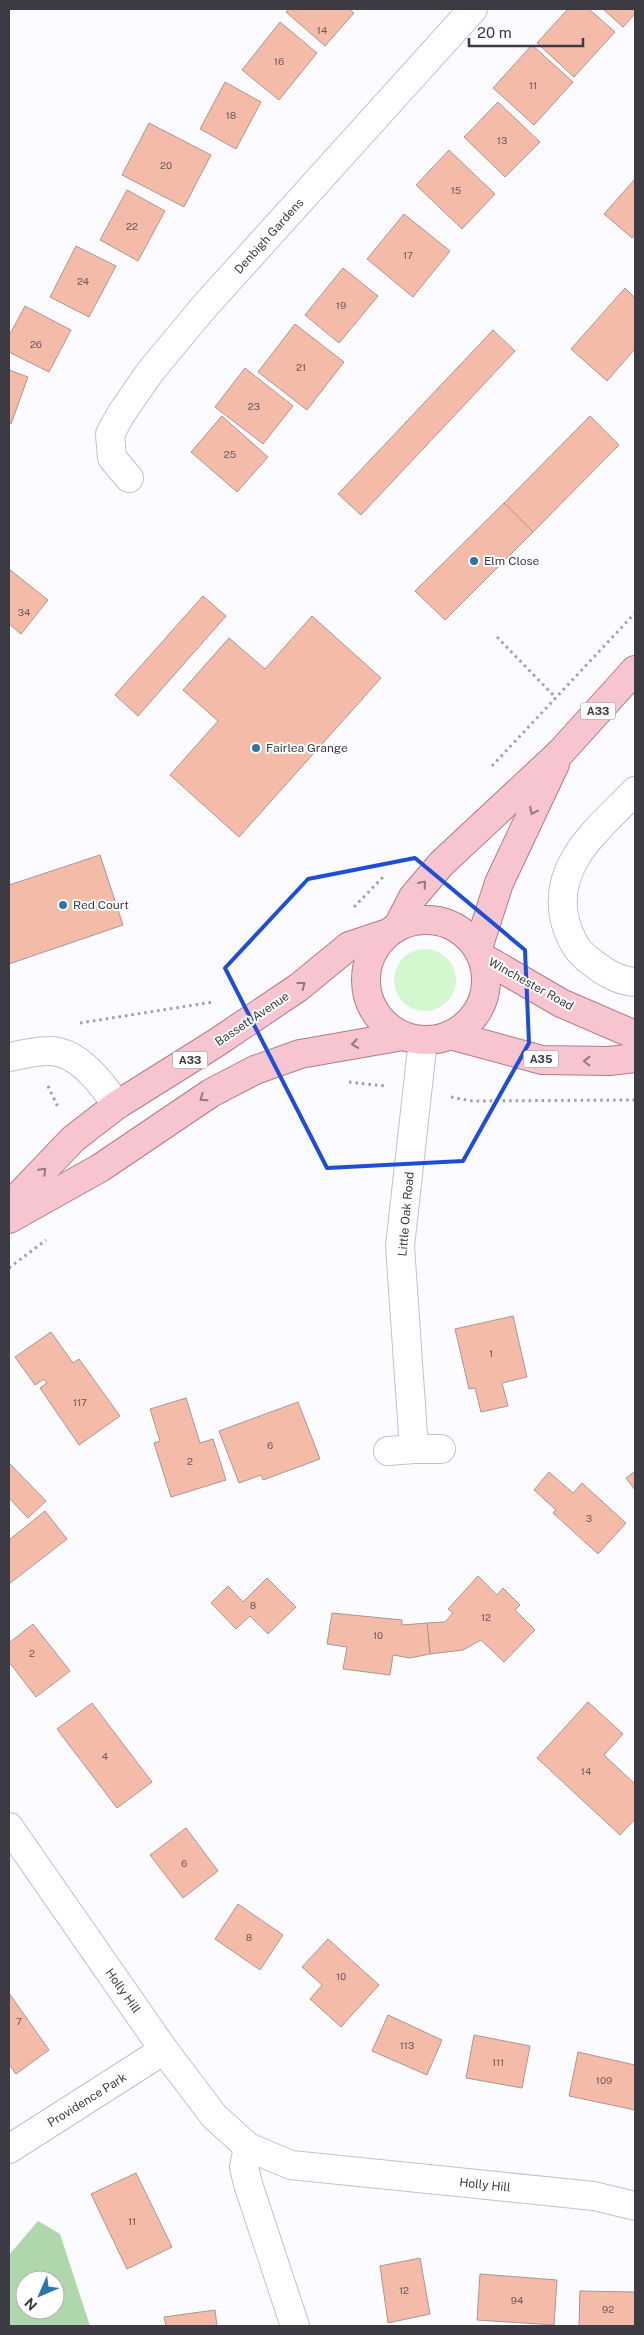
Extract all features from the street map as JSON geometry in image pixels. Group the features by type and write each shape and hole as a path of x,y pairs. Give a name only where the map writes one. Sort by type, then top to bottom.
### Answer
{"main road":[{"name":"A33","path":"392,930 413,896 441,864 561,752 635,670"},
{"name":"A33","path":"480,952 499,883 561,752"},
{"path":"9,1219 100,1168 212,1093 255,1070 300,1054 413,1038 450,1036 466,1025 478,1011 485,993 486,975 480,952 466,934 450,924 433,920 415,920 392,930 374,948 367,964 365,981 368,998 376,1014 382,1021 413,1038"},
{"name":"Bassett Avenue","path":"9,1206 74,1139 118,1105 216,1043 299,987 349,946 392,930"},
{"name":"Winchester Road","path":"480,952 561,1003 635,1034"},
{"name":"A35","path":"450,1036 542,1060 609,1061 635,1058"}],"street":[{"name":"Denbigh Gardens","path":"129,478 112,458 110,434 120,414 150,372 204,307 473,9"},
{"path":"635,791 578,852 565,879 562,907 569,935 580,952 602,971 628,982 635,982"},
{"name":"Little Oak Road","path":"413,1038 400,1246 401,1450 441,1449"},
{"path":"9,1057 50,1051 70,1056 104,1087 118,1105"},
{"name":"Holly Hill","path":"9,1827 164,2050 214,2116 248,2148 291,2165 594,2196 635,2206"},
{"name":"Providence Park","path":"9,2150 164,2050"},
{"path":"248,2148 244,2167 248,2184 295,2326"}],"path":[{"path":"489,770 635,613"},
{"path":"497,638 556,698"},
{"path":"350,910 385,875"},
{"path":"74,1024 221,1001"},
{"path":"46,1080 60,1110"},
{"path":"465,1100 635,1100"}],"highlighted area":[{"path":"415,858 525,950 529,1043 463,1161 327,1168 225,968 308,879"}],"green space":[{"path":"419,949 431,949 447,958 454,968 456,980 454,992 447,1002 431,1011 419,1011 408,1006 399,997 394,986 394,974 399,963 408,954"},
{"path":"38,2221 60,2234 90,2326 9,2326 9,2255"}],"building":[{"path":"289,9 349,9 354,13 325,46 286,12"},
{"path":"568,9 589,9 615,32 574,77 537,43"},
{"path":"603,9 635,9 635,14 623,27"},
{"path":"280,22 317,53 279,100 242,70"},
{"path":"532,45 573,82 534,125 493,88"},
{"path":"225,82 261,102 236,149 200,129"},
{"path":"498,102 540,142 505,177 464,137"},
{"path":"149,123 211,155 184,207 122,175"},
{"path":"449,150 495,194 462,229 416,185"},
{"path":"635,179 635,234 632,238 604,214"},
{"path":"127,190 165,211 138,261 100,240"},
{"path":"404,214 450,251 413,297 367,259"},
{"path":"76,246 116,266 89,317 50,297"},
{"path":"343,268 378,296 339,343 305,315"},
{"path":"625,288 635,298 635,349 607,381 571,349"},
{"path":"25,306 71,330 49,372 9,352 9,336"},
{"path":"295,324 344,362 307,410 258,372"},
{"path":"493,330 515,351 361,515 338,494"},
{"path":"245,368 293,406 263,444 215,407"},
{"path":"9,370 28,377 11,424 9,423"},
{"path":"222,416 268,457 237,492 191,452"},
{"name":"Elm Close","path":"590,416 619,445 533,532 504,503"},
{"name":"Elm Close","path":"504,503 533,532 445,620 415,591"},
{"path":"9,569 48,600 21,634 9,624"},
{"path":"203,596 226,616 138,716 115,695"},
{"name":"Fairlea Grange","path":"312,616 381,678 239,837 170,775 218,721 183,690 229,638 265,669"},
{"name":"Red Court","path":"100,855 123,925 9,964 9,885"},
{"path":"513,1316 527,1377 502,1383 508,1406 481,1412 475,1388 469,1389 455,1329"},
{"path":"51,1332 73,1363 79,1359 120,1416 79,1445 40,1388 47,1383 44,1379 35,1385 15,1357"},
{"path":"186,1398 200,1443 213,1439 226,1480 171,1497 154,1443 160,1441 150,1409"},
{"path":"298,1402 320,1459 263,1480 261,1475 239,1483 219,1431"},
{"path":"9,1463 46,1501 28,1518 9,1498"},
{"path":"635,1471 635,1490 626,1478"},
{"path":"549,1472 573,1493 582,1483 626,1523 598,1554 553,1513 556,1510 534,1490"},
{"path":"45,1511 67,1539 9,1584 9,1540"},
{"path":"478,1576 497,1595 503,1588 520,1605 515,1610 535,1630 504,1662 481,1640 463,1650 430,1654 427,1623 445,1622 453,1613 448,1609"},
{"path":"267,1578 296,1607 268,1634 250,1616 236,1629 211,1603 228,1586 243,1602"},
{"path":"332,1613 402,1620 402,1625 427,1623 430,1654 410,1658 393,1655 390,1675 343,1669 347,1647 327,1644"},
{"path":"33,1624 70,1671 36,1697 9,1662 9,1643"},
{"path":"588,1702 623,1734 604,1755 635,1784 635,1819 620,1835 537,1758"},
{"path":"92,1703 152,1782 117,1808 57,1729"},
{"path":"186,1828 218,1871 183,1898 150,1855"},
{"path":"238,1904 283,1935 260,1970 215,1939"},
{"path":"328,1939 379,1985 341,2027 310,1999 322,1985 302,1967"},
{"path":"9,1993 49,2050 16,2074 9,2064"},
{"path":"388,2015 442,2040 427,2075 372,2051"},
{"path":"474,2035 530,2046 522,2088 466,2078"},
{"path":"578,2052 635,2065 635,2110 569,2096"},
{"path":"136,2173 172,2247 127,2269 91,2194"},
{"path":"420,2258 430,2314 388,2323 380,2266"},
{"path":"480,2274 557,2280 554,2325 477,2320"},
{"path":"580,2291 635,2292 635,2326 579,2326"},
{"path":"215,2310 217,2326 166,2326 164,2317"}],"place":[{"name":"Elm Close","path":"474,561"},
{"name":"Fairlea Grange","path":"256,748"},
{"name":"Red Court","path":"63,905"}]}
